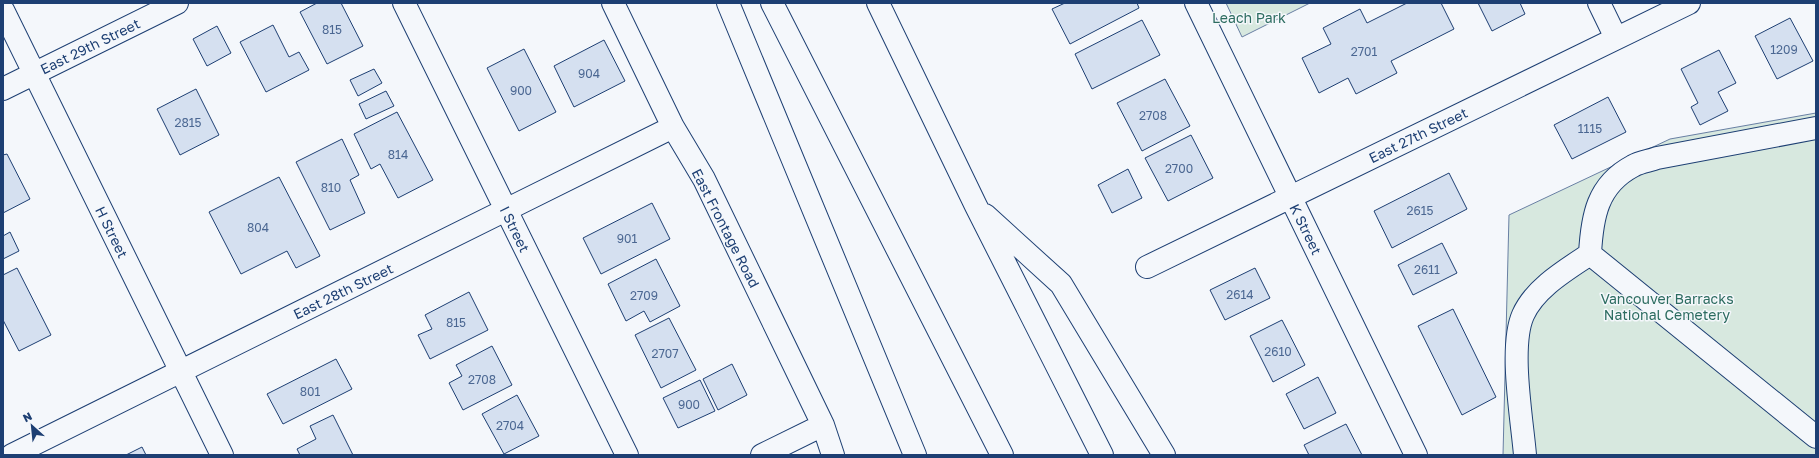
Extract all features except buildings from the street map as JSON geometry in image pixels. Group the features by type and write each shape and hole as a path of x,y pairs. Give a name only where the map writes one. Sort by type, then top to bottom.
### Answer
{"main road":[{"name":"East 29th Street","path":"3,89 177,3"},
{"name":"I Street","path":"404,3 627,455"},
{"name":"East Frontage Road","path":"613,3 673,127 704,179 823,425 834,455"},
{"path":"728,3 915,455"},
{"path":"772,3 1002,455"},
{"path":"878,3 976,206 1102,455"},
{"name":"K Street","path":"1196,3 1416,455"},
{"path":"1599,3 1616,38"},
{"name":"East 27th Street","path":"1147,267 1689,3"},
{"name":"H Street","path":"3,10 222,455"},
{"name":"East 28th Street","path":"12,455 673,127"},
{"path":"1590,254 1591,230 1598,200 1613,180 1633,166 1656,158 1816,128"},
{"path":"976,206 1061,284 1164,455"},
{"path":"1590,254 1816,437"},
{"path":"1525,455 1517,337 1523,315 1536,296 1553,280 1590,254"},
{"path":"762,455 823,425"}],"green space":[{"name":"Leach Park","path":"1226,3 1310,3 1242,37"},
{"name":"Vancouver Barracks National Cemetery","path":"1816,113 1816,455 1503,455 1509,215 1670,139"}]}
